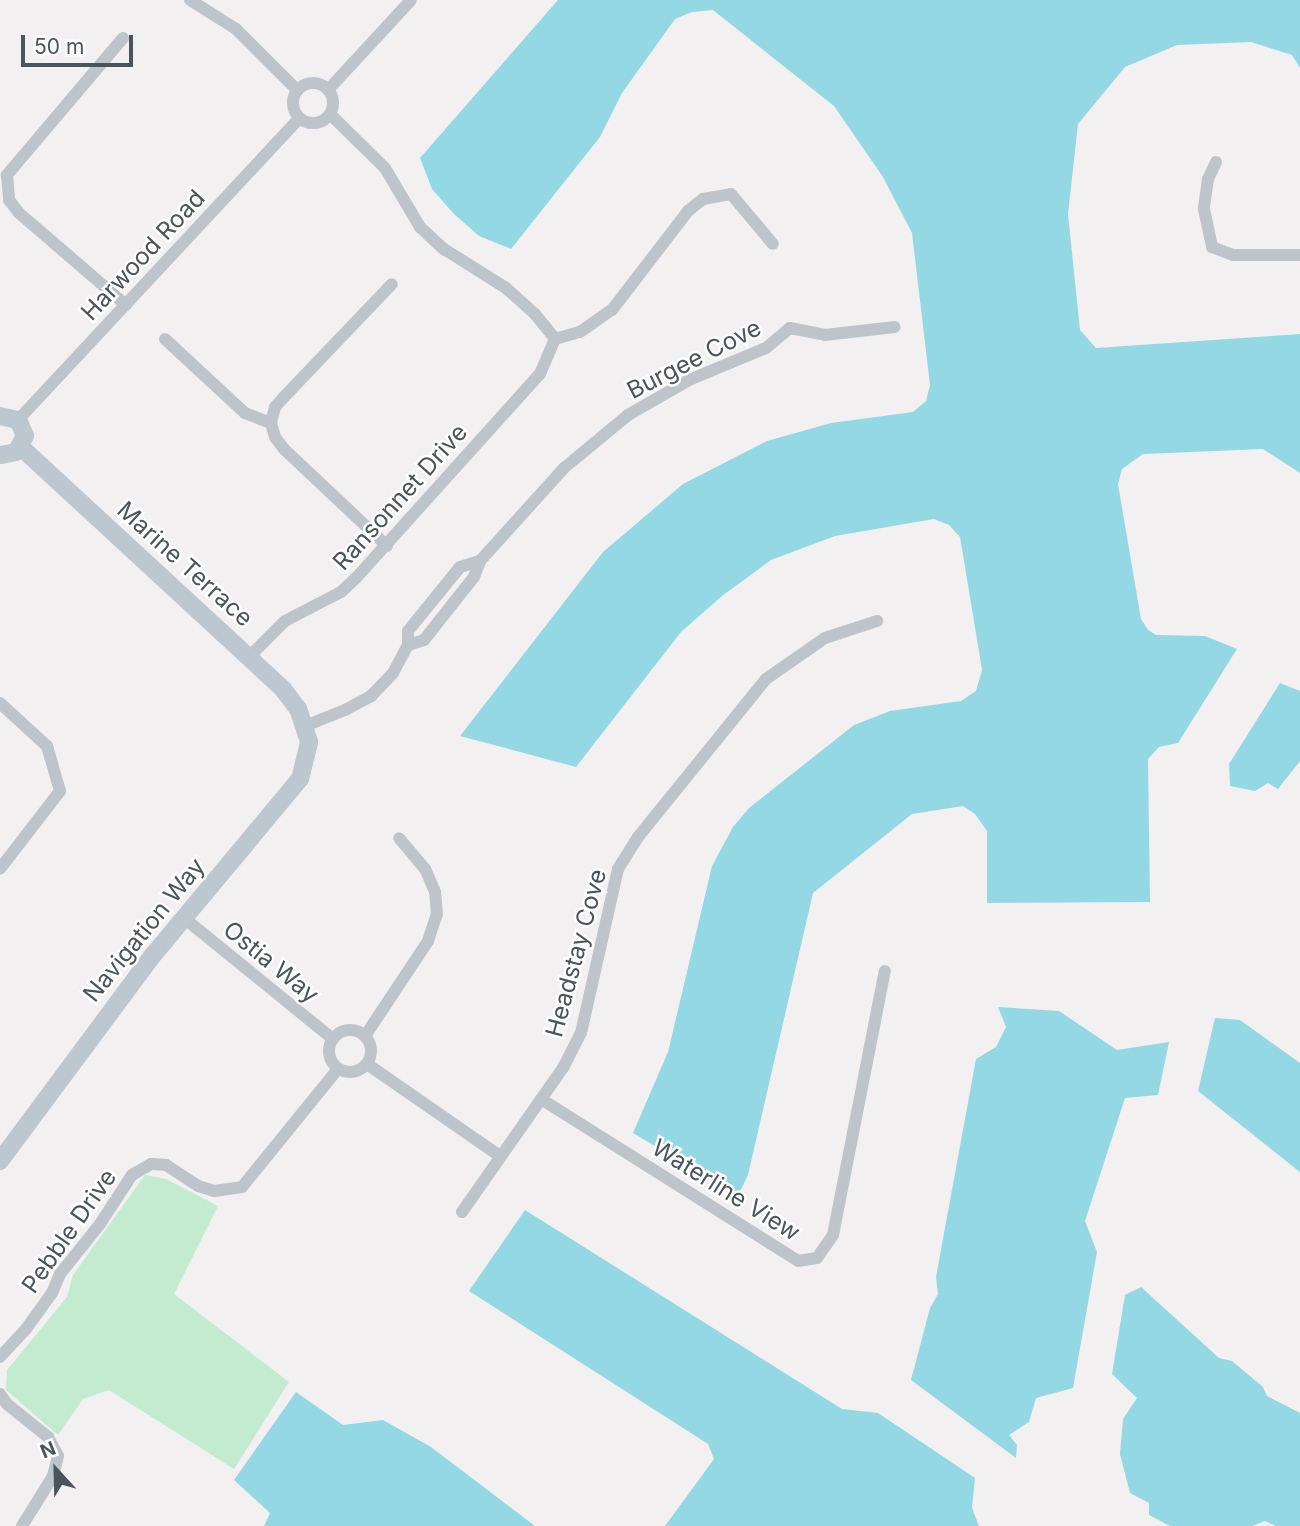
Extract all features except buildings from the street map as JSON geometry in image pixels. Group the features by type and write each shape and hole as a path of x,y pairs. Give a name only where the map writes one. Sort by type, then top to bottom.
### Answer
{"street":[{"path":"190,0 236,29 297,90"},
{"path":"328,90 411,0"},
{"path":"123,38 7,175 9,200 19,213 126,305"},
{"path":"316,83 328,90 333,101 330,114 316,124 299,119 292,102 297,90 316,83"},
{"path":"330,114 385,168 420,227 443,249 506,288 535,314 555,339 580,332 612,310 688,211 704,199 732,194 773,244"},
{"name":"Harwood Road","path":"9,418 126,305 299,119"},
{"path":"1216,162 1208,179 1204,209 1212,247 1233,255 1300,255"},
{"path":"387,545 284,449 275,437 271,423 275,407 392,284"},
{"name":"Burgee Cove","path":"408,645 424,640 474,577 480,561 564,468 605,432 650,400 766,348 790,328 825,335 895,327"},
{"path":"164,339 245,413 271,423"},
{"name":"Ransonnet Drive","path":"250,656 285,621 341,592 387,545 540,374 555,339"},
{"path":"0,455 10,455 21,447 24,430 9,418"},
{"name":"Marine Terrace","path":"21,447 284,689 305,726"},
{"name":"Burgee Cove","path":"305,726 371,696 393,673 408,645 408,631 460,568 480,561"},
{"name":"Headstay Cove","path":"462,1212 563,1068 581,1033 618,869 638,837 766,679 825,638 877,621"},
{"path":"0,703 47,746 60,791 0,869"},
{"name":"Navigation Way","path":"0,1161 184,918 300,779 309,742 305,726"},
{"path":"365,1036 428,941 437,914 435,892 425,869 399,838"},
{"name":"Ostia Way","path":"184,918 332,1039"},
{"name":"Waterline View","path":"541,1099 798,1261 817,1258 833,1235 885,971"},
{"path":"352,1030 365,1036 371,1050 367,1064 350,1073 338,1069 329,1053 332,1039 352,1030"},
{"path":"367,1064 500,1156"},
{"name":"Pebble Drive","path":"0,1357 26,1329 52,1293 60,1274 100,1224 132,1175 151,1164 166,1165 198,1186 215,1191 242,1187 338,1069"},
{"path":"0,1394 7,1404 48,1437 58,1456 53,1476 22,1526"}],"green space":[{"path":"145,1175 166,1179 218,1206 174,1294 289,1382 234,1469 109,1390 83,1399 58,1435 6,1390 7,1370 67,1297 73,1275"}],"water":[{"path":"558,0 1300,0 1300,68 1292,55 1251,42 1177,45 1125,67 1078,124 1068,214 1080,330 1096,348 1300,334 1300,473 1263,449 1143,454 1122,469 1118,484 1141,619 1148,630 1156,635 1205,636 1237,649 1178,743 1159,747 1148,759 1150,902 987,903 987,831 975,814 963,806 912,814 813,893 748,1175 738,1196 633,1133 668,1052 712,866 733,827 749,808 854,725 890,711 961,701 976,691 982,670 960,537 949,525 934,519 835,536 771,560 722,596 681,632 576,767 460,736 603,552 683,484 767,441 831,423 913,412 926,401 930,385 912,233 883,177 834,106 713,10 692,12 675,19 622,93 600,137 511,249 479,236 454,214 432,189 420,158"},
{"path":"1280,683 1300,691 1300,761 1278,789 1268,783 1255,791 1230,786 1229,764"},
{"path":"998,1007 1059,1011 1117,1050 1169,1042 1158,1095 1125,1098 1085,1221 1097,1252 1073,1388 1036,1398 1029,1422 1009,1435 1017,1445 1016,1458 911,1380 930,1308 938,1294 936,1277 976,1059 996,1047 1006,1027"},
{"path":"1215,1018 1240,1020 1300,1063 1300,1172 1198,1091"},
{"path":"525,1210 842,1409 878,1413 975,1478 972,1508 979,1526 665,1526 714,1459 708,1444 469,1291"},
{"path":"1141,1287 1219,1358 1232,1361 1263,1387 1267,1396 1300,1413 1300,1526 1276,1526 1265,1521 1252,1526 1170,1526 1149,1515 1149,1503 1130,1493 1120,1454 1123,1419 1137,1398 1112,1374 1125,1295"},
{"path":"296,1392 343,1425 383,1420 431,1447 535,1526 264,1526 270,1513 234,1480"}]}
